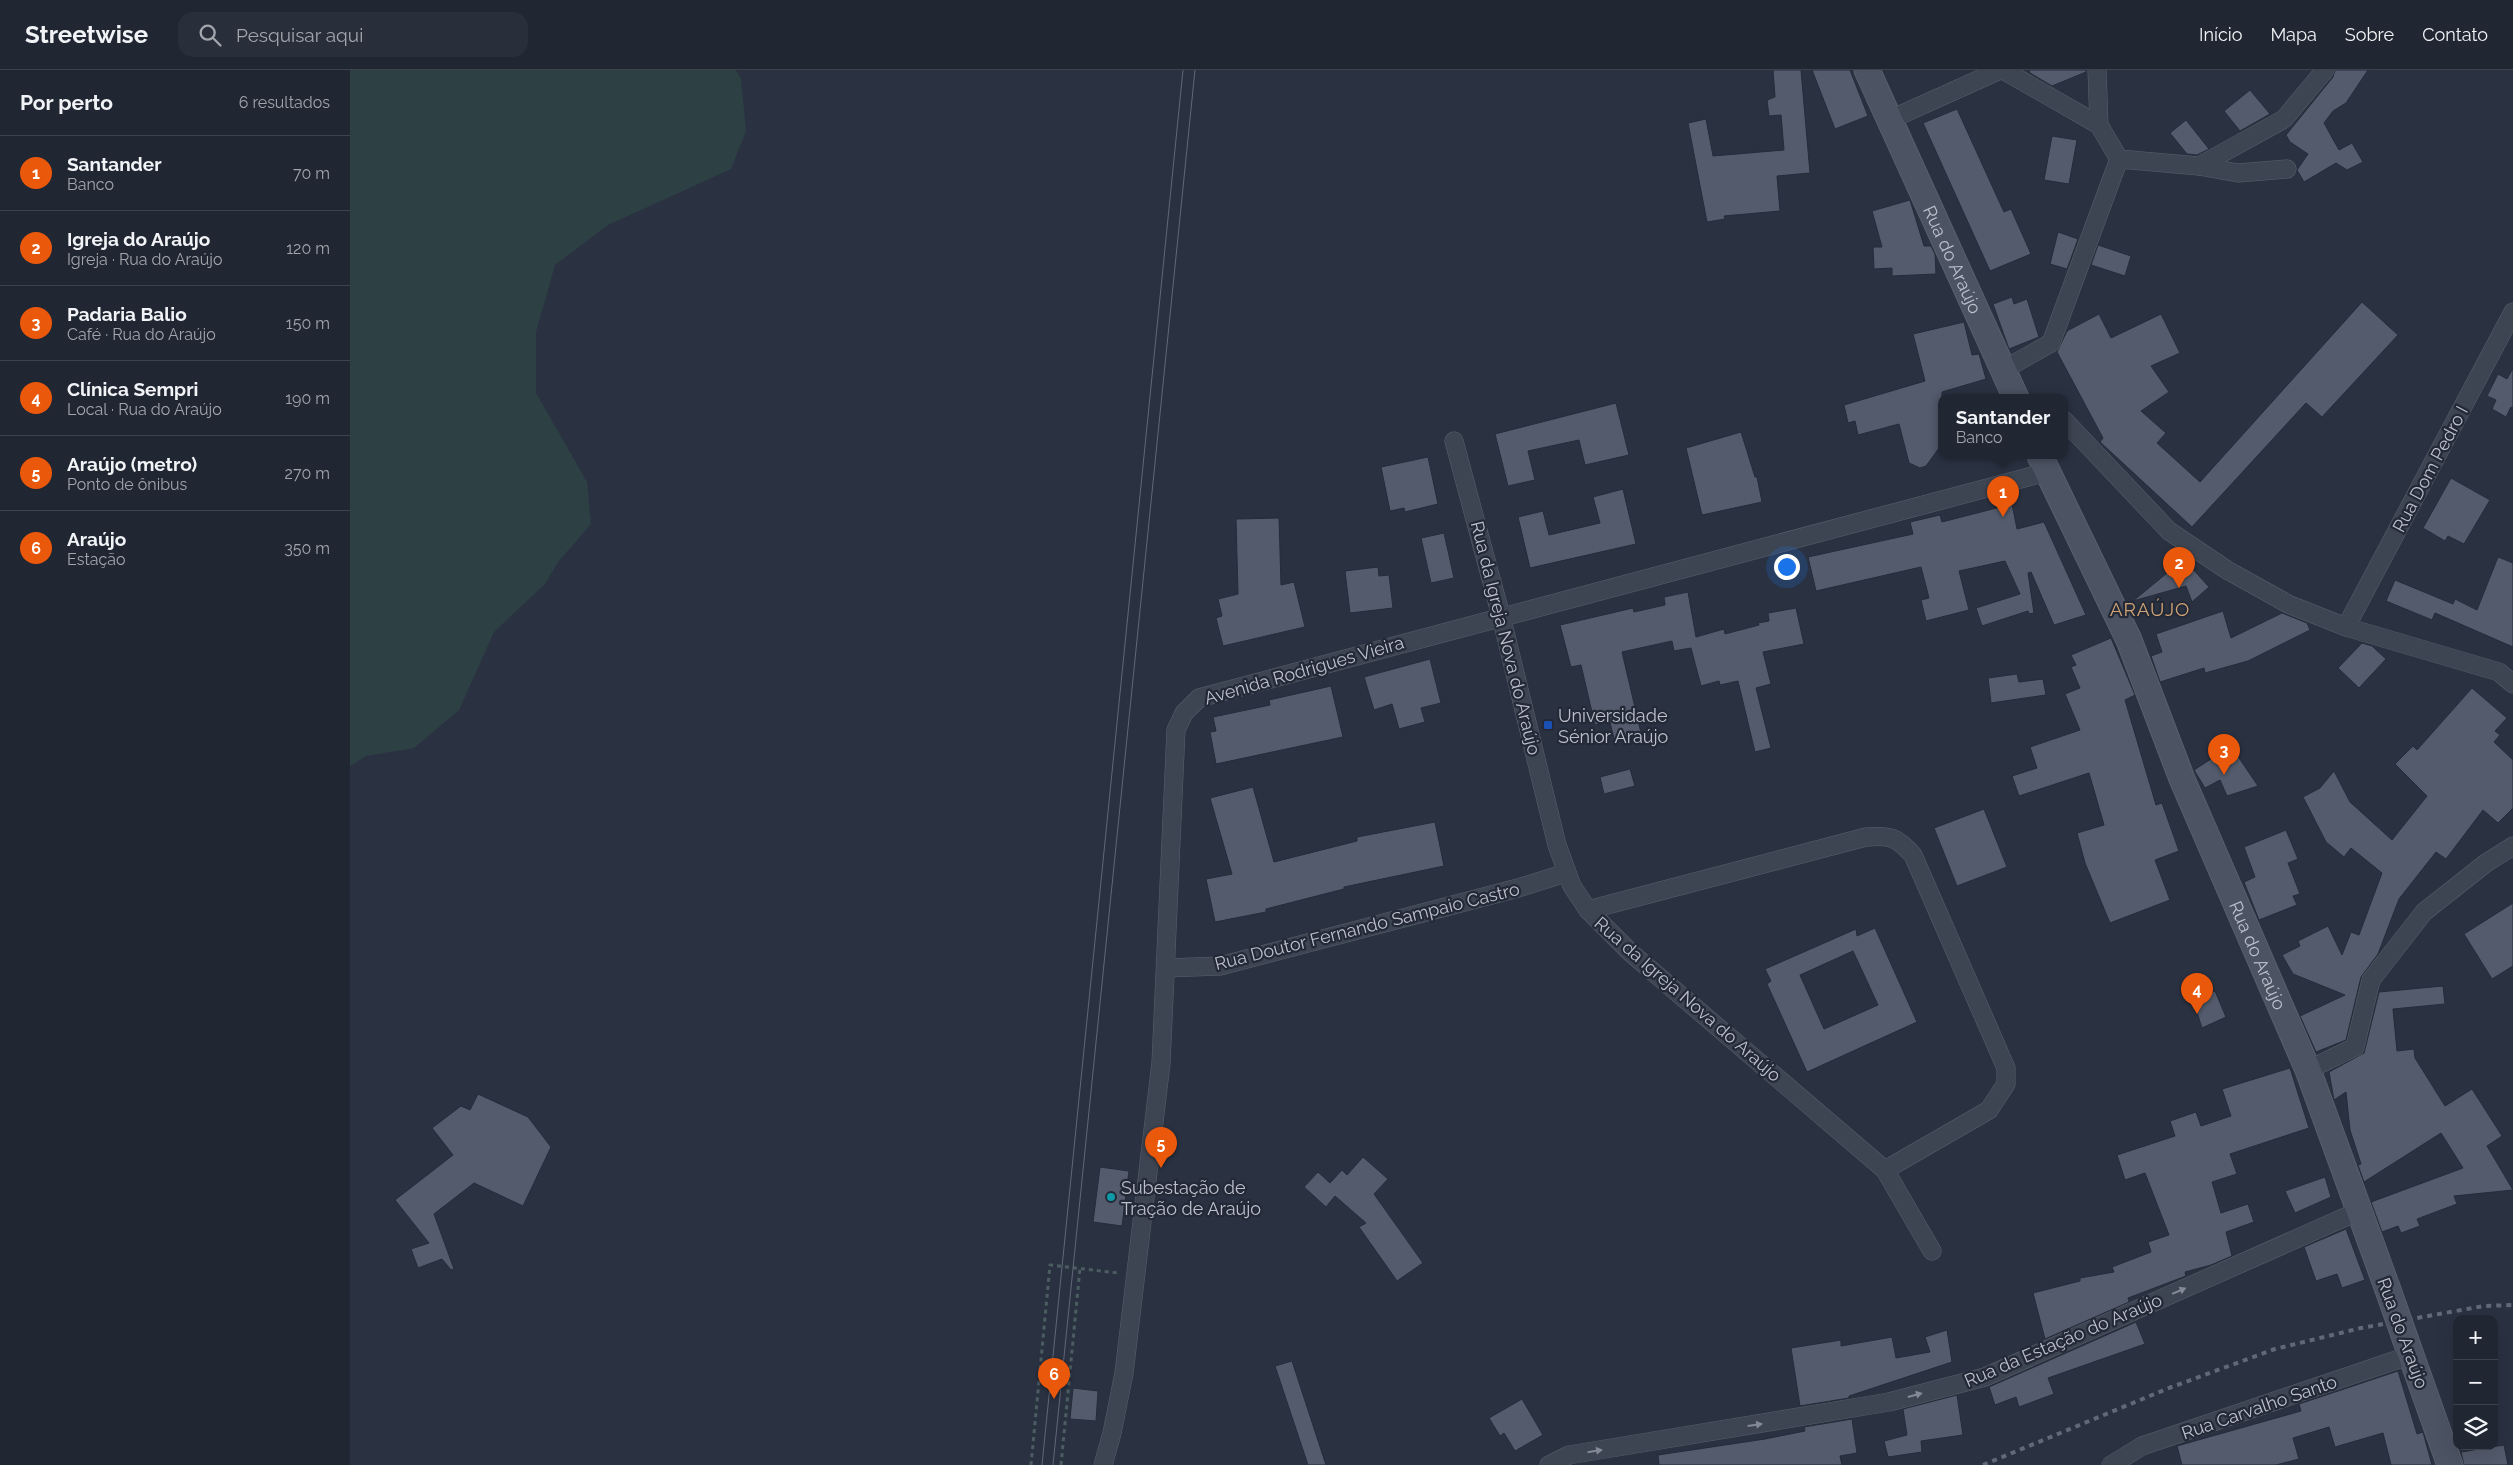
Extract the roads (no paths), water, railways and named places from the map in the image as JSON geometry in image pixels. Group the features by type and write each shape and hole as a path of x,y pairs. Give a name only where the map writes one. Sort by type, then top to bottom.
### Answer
{"main road":[{"name":"Rua do Araújo","path":"1867,70 2014,394"},
{"name":"Rua do Araújo","path":"2043,464 2129,640 2182,779 2308,1070 2450,1465"}],"street":[{"path":"1889,120 2001,70 2099,125"},
{"path":"2097,70 2099,125 2119,159"},
{"path":"2199,166 2284,120 2325,70"},
{"path":"2119,159 2199,166 2238,173 2287,169"},
{"path":"2004,370 2051,343 2119,159"},
{"name":"Rua Dom Pedro I","path":"2346,626 2513,312"},
{"path":"2068,424 2169,531 2227,570 2288,604 2346,626 2500,672 2513,684"},
{"name":"Rua da Igreja Nova do Araújo","path":"1454,441 1501,616 1566,873 1588,910 1631,953 1885,1170 1932,1251"},
{"name":"Avenida Rodrigues Vieira","path":"1103,1465 1112,1433 1124,1373 1161,1063 1167,968 1176,730 1184,712 1199,698 1501,616 2043,464"},
{"path":"1588,910 1866,838 1886,835 1902,843 1913,855 2006,1068 2006,1084 1989,1110 1885,1170"},
{"path":"2308,1070 2355,1047 2371,980 2424,912 2486,863 2513,846"},
{"name":"Rua Doutor Fernando Sampaio Castro","path":"1167,968 1220,966 1518,888 1566,873"},
{"name":"Rua da Estação do Araújo","path":"1549,1465 1569,1455 1889,1402 1985,1377 2359,1211"},
{"name":"Rua Carvalho Santo","path":"2111,1465 2142,1446 2409,1348"}],"tram line":[{"path":"1042,1465 1183,70"},
{"path":"1053,1465 1195,70"}],"railway":[{"path":"1983,1465 2169,1388 2275,1349 2361,1328 2484,1306 2513,1305"}],"place":[{"name":"Santander","path":"2003,517"},
{"name":"Igreja do Araújo","path":"2179,588"},
{"name":"Universidade Sénior Araújo","path":"1548,725"},
{"name":"Padaria Balio","path":"2224,775"},
{"name":"Clínica Sempri","path":"2197,1014"},
{"name":"Araújo (metro)","path":"1161,1168"},
{"name":"Subestação de Tração de Araújo","path":"1111,1197"},
{"name":"Araújo","path":"1054,1399"}],"district":[{"name":"ARAÚJO","path":"2150,609"}]}
